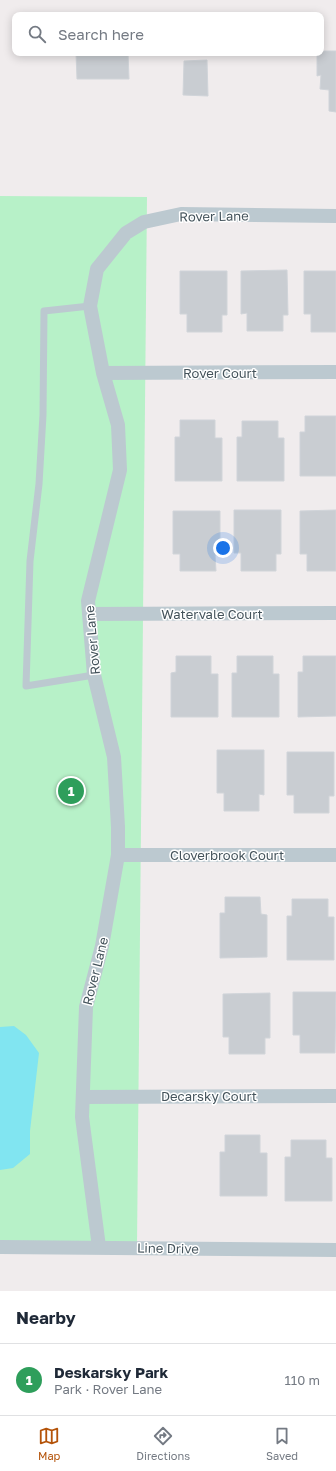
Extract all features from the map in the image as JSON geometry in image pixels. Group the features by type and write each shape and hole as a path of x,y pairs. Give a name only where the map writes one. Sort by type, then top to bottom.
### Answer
{"street":[{"name":"Rover Lane","path":"99,1247 82,1117 86,1007 102,946 118,854 118,827 114,756 94,675 88,601 120,470 118,425 104,374 90,306 97,269 126,233 144,222 181,214 336,216"},
{"name":"Rover Court","path":"104,374 336,372"},
{"name":"Watervale Court","path":"89,614 336,613"},
{"name":"Cloverbrook Court","path":"118,854 336,855"},
{"name":"Decarsky Court","path":"83,1097 336,1096"},
{"name":"Line Drive","path":"0,1247 336,1250"}],"lane":[{"path":"90,306 44,311 43,415 39,484 30,561 26,686 94,675"}],"green space":[{"path":"0,196 147,197 137,1247 0,1248"}],"water":[{"path":"14,1026 26,1035 39,1053 30,1131 30,1154 13,1168 0,1170 0,1027"}],"building":[{"path":"324,51 336,51 336,112 329,111 329,90 320,89 321,75 317,76 317,56 324,56"},
{"path":"76,56 128,56 129,79 77,79"},
{"path":"207,60 208,96 183,95 184,61"},
{"path":"287,270 288,315 283,315 283,331 247,331 247,313 241,314 241,271"},
{"path":"180,271 227,271 227,315 222,315 222,332 187,332 187,314 180,314"},
{"path":"304,271 336,271 336,332 311,332 311,314 304,314"},
{"path":"305,416 336,416 336,476 300,476 300,432 305,432"},
{"path":"180,420 215,420 215,438 222,438 222,481 175,481 175,437 180,437"},
{"path":"242,421 278,421 278,438 284,438 284,481 237,481 237,437 242,437"},
{"path":"234,510 281,510 281,554 276,554 276,571 241,571 241,553 234,553"},
{"path":"336,510 336,571 307,571 307,554 300,554 300,511"},
{"path":"173,511 220,511 220,555 215,555 216,571 180,571 180,554 173,554"},
{"path":"176,656 211,656 211,674 218,674 218,717 171,717 171,673 176,672"},
{"path":"237,656 273,656 273,674 279,674 279,717 232,717 232,673 237,673"},
{"path":"303,656 336,656 336,716 298,717 298,672 303,672"},
{"path":"217,750 264,750 264,795 259,794 259,811 224,811 224,793 217,793"},
{"path":"287,752 334,752 334,796 329,796 329,813 294,813 294,795 287,795"},
{"path":"225,897 260,897 261,914 267,915 267,957 220,958 220,913 225,913"},
{"path":"292,899 328,899 328,917 334,917 334,960 287,960 287,916 292,916"},
{"path":"293,992 336,992 335,1053 300,1053 300,1035 293,1035"},
{"path":"270,993 270,1038 265,1038 265,1054 229,1054 229,1037 223,1037 223,994"},
{"path":"225,1135 260,1135 260,1153 267,1153 267,1196 220,1196 220,1152 225,1152"},
{"path":"291,1140 326,1140 326,1158 332,1158 332,1201 285,1201 285,1157 291,1157"}],"place":[{"name":"Deskarsky Park","path":"71,791"}]}
